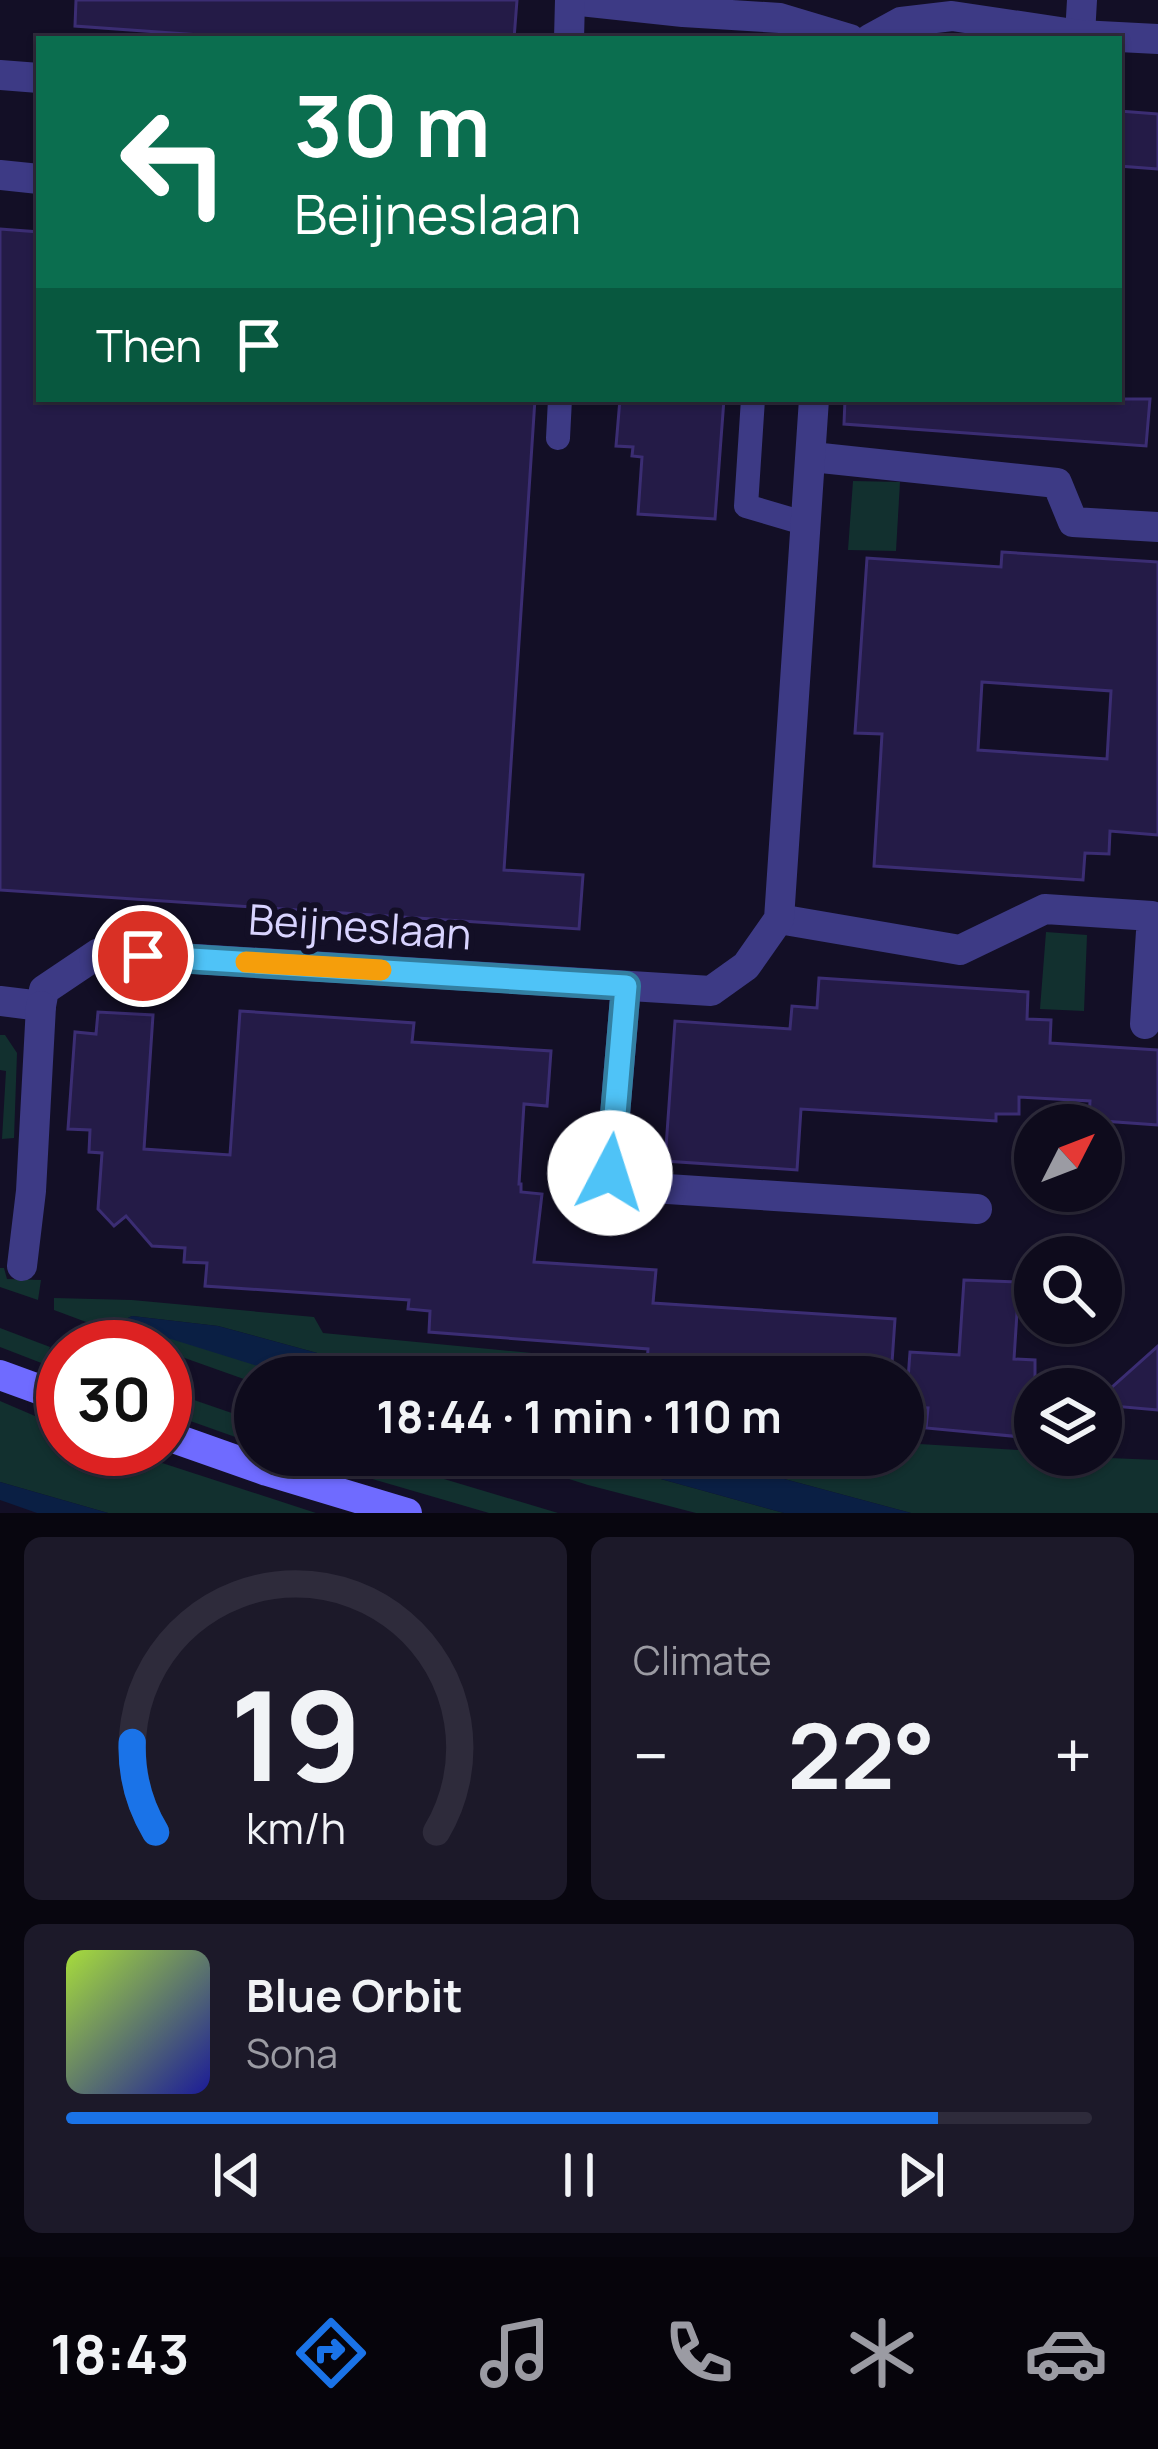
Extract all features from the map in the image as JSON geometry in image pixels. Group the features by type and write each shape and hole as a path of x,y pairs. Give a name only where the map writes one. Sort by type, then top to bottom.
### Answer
{"main road":[{"path":"0,1375 36,1388"},
{"path":"192,1445 407,1513"}],"street":[{"path":"569,36 570,0 831,36"},
{"path":"1079,35 1082,0"},
{"path":"875,36 901,22 952,16 1099,36"},
{"path":"1122,37 1158,39"},
{"path":"0,75 36,78"},
{"path":"0,176 36,178"},
{"path":"814,402 779,919 960,950 1046,909 1152,916 1145,1024"},
{"path":"812,457 1057,483 1072,522 1158,527"},
{"name":"Beijneslaan","path":"41,1006 44,990 99,953 711,991 746,966 779,919"},
{"path":"626,986 610,1173 621,1186 977,1209"},
{"path":"0,1001 41,1006 22,1265"}],"lane":[{"path":"558,439 560,402"},
{"path":"753,402 746,506 807,524"}],"green space":[{"path":"853,481 900,482 896,551 848,550"},
{"path":"1046,932 1087,935 1084,1011 1040,1009"},
{"path":"0,1035 5,1035 17,1053 14,1138 2,1139 6,1071 0,1070"},
{"path":"0,1268 7,1279 41,1280 38,1300 0,1287"},
{"path":"54,1298 132,1300 314,1317 323,1333 563,1356 328,1356 192,1320 132,1316 81,1320 54,1310"},
{"path":"0,1328 36,1342 36,1361 0,1347"},
{"path":"192,1343 234,1357 234,1376 192,1361"},
{"path":"192,1399 234,1414 234,1437 192,1422"},
{"path":"0,1401 36,1416 36,1476 192,1473 316,1513 108,1513 0,1482"},
{"path":"924,1444 1014,1450 1014,1476 1122,1476 1122,1459 1158,1460 1158,1513 911,1513 773,1476 924,1476"},
{"path":"362,1476 434,1476 558,1513 489,1513"},
{"path":"560,1476 650,1476 784,1513 696,1513"}],"water":[{"path":"192,1323 328,1356 234,1356 192,1346"},
{"path":"650,1476 773,1476 911,1513 784,1513"},
{"path":"0,1482 108,1513 37,1513 0,1500"}],"building":[{"path":"76,0 517,0 514,36 214,36 75,26"},
{"path":"1122,111 1158,114 1158,169 1122,166"},
{"path":"0,229 36,232 36,402 535,402 504,870 583,875 579,929 0,890"},
{"path":"1150,399 1146,446 844,424 845,402"},
{"path":"620,402 724,402 715,519 638,514 642,457 632,456 633,447 616,446"},
{"path":"1002,552 1158,562 1158,835 1110,831 1109,854 1085,853 1083,880 874,866 882,734 855,733 867,558 1001,567","holes":["982,682 1111,691 1107,759 978,750"]},
{"path":"819,978 1028,992 1027,1019 1051,1020 1050,1043 1158,1050 1158,1125 1122,1122 1122,1104 1019,1097 1014,1114 996,1114 996,1121 801,1109 797,1170 665,1161 675,1021 790,1029 792,1006 817,1008"},
{"path":"240,1011 414,1023 412,1042 551,1051 547,1106 524,1104 519,1184 521,1192 542,1194 534,1262 656,1270 653,1303 895,1319 892,1356 648,1356 648,1349 429,1332 430,1311 408,1309 409,1300 205,1286 207,1263 184,1262 185,1248 152,1246 126,1216 114,1226 98,1209 102,1153 89,1152 90,1130 68,1129 75,1032 96,1034 98,1012 153,1015 144,1149 230,1155"},
{"path":"964,1280 1014,1282 1014,1359 1035,1360 1035,1368 1014,1368 1014,1436 926,1428 924,1356 910,1356 910,1352 959,1355"},
{"path":"1158,1346 1158,1410 1122,1407 1122,1378"}],"slow traffic":[{"path":"246,962 381,970"}],"route":[{"path":"143,956 626,986 610,1173"}]}
